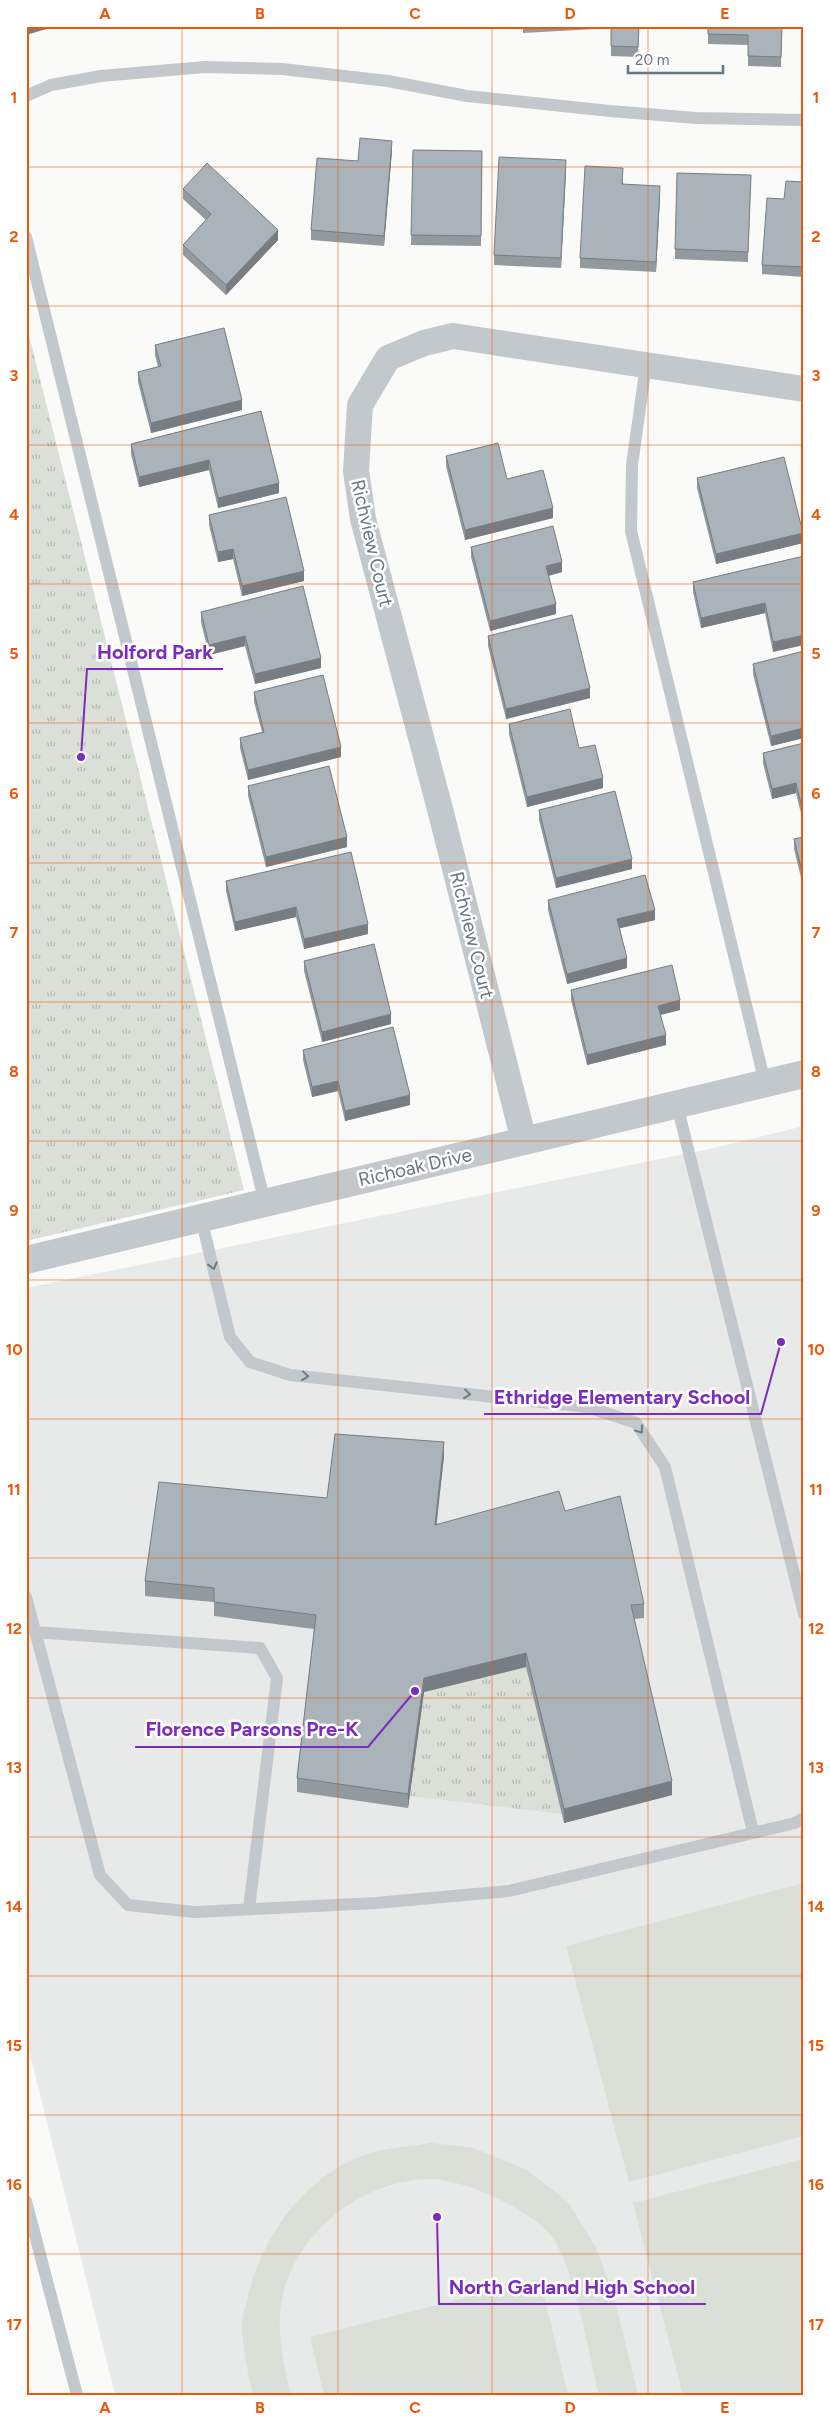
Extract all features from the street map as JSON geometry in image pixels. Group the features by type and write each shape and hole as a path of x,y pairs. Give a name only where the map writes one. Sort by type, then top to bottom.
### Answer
{"street":[{"name":"Richview Court","path":"524,1141 440,810 363,519 356,471 360,405 388,358 424,343 453,336 804,389"},
{"name":"Richoak Drive","path":"26,1260 804,1074"}],"lane":[{"path":"26,96 51,85 101,76 205,67 282,69 388,81 467,96 610,111 696,118 804,120"},
{"path":"26,237 265,1203"},
{"path":"646,365 632,465 632,531 765,1083"},
{"path":"677,1105 804,1614"},
{"path":"201,1218 230,1337 250,1362 290,1375 588,1407 636,1424 665,1467 753,1832"},
{"path":"26,1597 100,1875 128,1905 195,1912 376,1903 509,1891 795,1823 804,1818"},
{"path":"35,1632 260,1648 277,1678 249,1909"},
{"path":"26,2201 77,2395"}],"shaded area":[{"path":"804,1126 804,2395 115,2395 26,2039 26,1288 714,1148"}],"green space":[{"path":"26,323 244,1190 26,1241"},
{"path":"526,1667 562,1814 410,1796 424,1692"},
{"path":"804,1883 804,2136 629,2182 566,1946"},
{"path":"431,2143 474,2148 527,2170 568,2202 596,2248 613,2293 638,2395 599,2395 573,2285 557,2245 549,2233 525,2214 494,2197 461,2184 431,2179 406,2181 382,2188 338,2212 319,2229 303,2249 291,2271 283,2294 280,2320 281,2345 291,2395 253,2395 244,2350 242,2320 255,2273 265,2249 278,2227 293,2206 311,2188 331,2172 354,2159 391,2148"},
{"path":"804,2159 804,2395 683,2395 633,2203"},
{"path":"540,2279 568,2395 324,2395 310,2337"}],"building":[{"path":"611,26 639,26 638,47 611,46"},
{"path":"708,26 782,26 781,57 748,56 748,35 708,34"},
{"path":"802,26 804,26 804,44"},
{"path":"360,138 392,141 384,236 311,230 317,158 358,161"},
{"path":"413,150 482,151 481,236 411,235"},
{"path":"499,157 566,160 561,258 494,255"},
{"path":"207,163 278,230 226,285 183,245 211,214 183,189"},
{"path":"585,166 623,168 622,184 660,186 656,262 580,258"},
{"path":"677,173 751,175 748,252 675,249"},
{"path":"786,181 804,182 804,267 762,265 767,198 784,199"},
{"path":"224,328 242,400 151,423 138,372 161,366 155,345"},
{"path":"261,411 279,483 218,498 209,460 139,477 131,444"},
{"path":"498,443 507,479 543,470 553,508 465,530 446,456"},
{"path":"784,457 803,533 716,554 697,478"},
{"path":"286,497 304,571 242,586 233,549 218,552 209,515"},
{"path":"553,526 562,562 546,566 556,604 490,621 471,547"},
{"path":"804,556 804,635 773,642 765,603 701,618 693,582"},
{"path":"303,586 321,658 255,674 245,636 209,645 201,612"},
{"path":"572,615 590,688 506,709 488,636"},
{"path":"804,651 804,728 771,736 753,664"},
{"path":"323,675 341,747 248,770 240,738 264,732 254,692"},
{"path":"570,709 579,748 595,745 603,778 527,797 509,724"},
{"path":"804,743 804,816 796,783 772,789 763,753"},
{"path":"329,766 347,837 266,857 248,786"},
{"path":"615,791 632,859 556,878 539,810"},
{"path":"804,837 804,880 794,839"},
{"path":"351,852 368,924 304,939 296,907 235,922 226,881"},
{"path":"645,875 655,910 617,919 627,958 567,974 548,900"},
{"path":"374,944 391,1014 322,1032 304,961"},
{"path":"672,965 680,1000 658,1006 666,1035 587,1055 571,990"},
{"path":"393,1027 410,1095 345,1111 338,1081 312,1087 303,1050"},
{"path":"335,1434 444,1442 435,1525 559,1491 565,1511 620,1496 644,1604 631,1605 672,1781 564,1809 526,1653 424,1678 408,1794 297,1778 316,1615 214,1602 214,1588 145,1581 159,1482 327,1498"}],"place":[{"name":"Holford Park","path":"81,757"},
{"name":"Ethridge Elementary School","path":"781,1342"},
{"name":"Florence Parsons Pre-K","path":"415,1691"},
{"name":"North Garland High School","path":"437,2217"}]}
